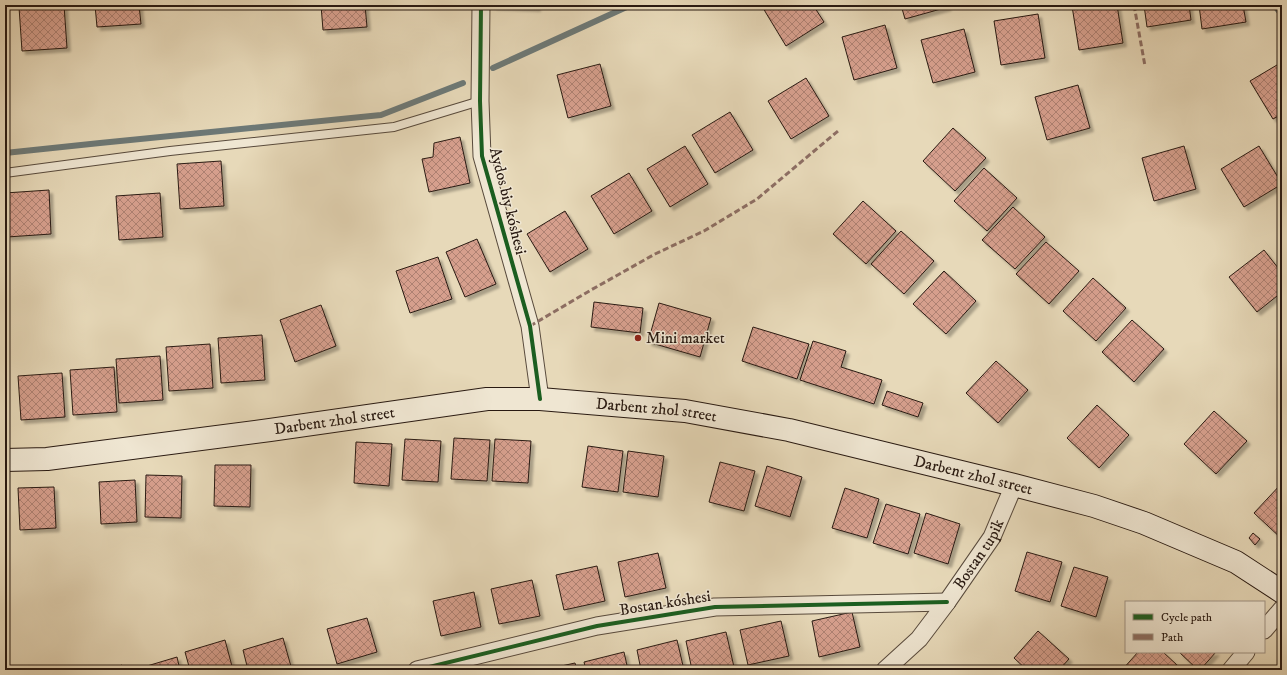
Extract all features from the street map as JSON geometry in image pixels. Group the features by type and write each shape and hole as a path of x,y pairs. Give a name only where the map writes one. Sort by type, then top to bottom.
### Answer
{"main road":[{"name":"Darbent zhol street","path":"5,460 47,459 270,430 487,399 540,399 685,411 789,430 1014,484 1094,506 1144,523 1236,562 1282,592"}],"street":[{"name":"Aydos biy kóshesi","path":"482,5 480,101 482,156 530,326 540,399"},
{"name":"Bostan tupik","path":"885,670 919,639 947,602 992,537 1014,484"},
{"name":"Bostan kóshesi","path":"417,670 597,626 715,607 947,602"},
{"path":"1265,629 1282,609"},
{"path":"1231,670 1245,653"}],"lane":[{"path":"5,173 170,151 394,127 480,101"}],"building":[{"path":"64,5 67,48 22,51 19,7"},
{"path":"95,5 139,5 141,24 97,27"},
{"path":"321,5 365,5 367,27 323,30"},
{"path":"537,5 537,8 493,6"},
{"path":"767,5 813,5 824,22 786,46 763,8"},
{"path":"901,5 947,5 948,7 905,19"},
{"path":"1117,5 1123,43 1079,50 1072,6"},
{"path":"1144,5 1189,5 1191,20 1147,27"},
{"path":"1199,5 1243,5 1246,22 1202,29"},
{"path":"1038,14 1045,58 1001,65 994,21"},
{"path":"885,25 897,68 854,80 842,37"},
{"path":"964,29 975,72 933,83 921,40"},
{"path":"1282,62 1282,114 1273,119 1250,81"},
{"path":"600,64 611,106 568,118 557,75"},
{"path":"806,78 829,116 791,139 768,101"},
{"path":"1078,85 1090,128 1047,140 1035,97"},
{"path":"730,112 753,150 715,173 692,135"},
{"path":"953,128 986,158 955,191 923,161"},
{"path":"460,137 470,183 429,192 422,159 433,157 434,143"},
{"path":"685,146 708,184 670,207 647,169"},
{"path":"1184,146 1196,189 1154,201 1142,158"},
{"path":"1259,146 1282,184 1244,207 1221,169"},
{"path":"221,161 224,206 180,209 177,164"},
{"path":"984,168 1017,198 987,231 954,201"},
{"path":"629,173 652,211 614,234 591,196"},
{"path":"49,190 51,234 7,237 5,193"},
{"path":"160,193 163,237 119,240 116,196"},
{"path":"863,201 896,231 866,264 833,234"},
{"path":"1013,207 1045,237 1015,269 982,240"},
{"path":"565,211 588,249 550,272 527,234"},
{"path":"901,231 934,261 904,294 871,264"},
{"path":"477,239 496,284 465,297 446,252"},
{"path":"1046,242 1079,271 1049,304 1016,274"},
{"path":"1264,250 1282,273 1282,292 1257,312 1229,277"},
{"path":"438,257 452,299 410,313 396,271"},
{"path":"944,271 976,301 946,334 913,304"},
{"path":"1093,278 1126,308 1096,341 1063,311"},
{"path":"594,302 643,308 640,333 591,327"},
{"path":"659,303 711,318 700,357 648,342"},
{"path":"321,305 336,346 295,362 280,320"},
{"path":"1132,320 1164,349 1134,382 1102,352"},
{"path":"753,327 809,344 797,379 742,361"},
{"path":"262,335 265,380 221,383 218,338"},
{"path":"813,341 846,351 841,367 882,380 874,404 800,380"},
{"path":"210,344 213,388 169,391 166,347"},
{"path":"160,356 163,400 119,403 116,359"},
{"path":"996,361 1028,390 998,423 966,393"},
{"path":"114,367 117,412 73,415 70,370"},
{"path":"62,373 65,417 21,420 18,376"},
{"path":"887,391 923,403 918,417 882,405"},
{"path":"1097,405 1129,435 1099,468 1067,438"},
{"path":"1214,411 1247,441 1216,474 1184,444"},
{"path":"454,438 490,440 487,481 451,479"},
{"path":"405,439 441,441 438,482 402,480"},
{"path":"495,439 531,441 528,483 492,481"},
{"path":"356,442 392,444 389,486 354,483"},
{"path":"588,446 623,451 618,492 582,487"},
{"path":"628,451 664,456 658,497 623,492"},
{"path":"720,462 755,471 744,511 709,502"},
{"path":"215,465 251,465 250,507 214,506"},
{"path":"767,466 802,477 790,517 755,506"},
{"path":"146,475 182,476 181,518 145,517"},
{"path":"135,480 137,522 101,524 99,482"},
{"path":"1282,483 1282,539 1254,513"},
{"path":"54,487 56,528 20,530 18,488"},
{"path":"845,488 879,499 867,538 832,528"},
{"path":"886,504 920,514 908,554 873,543"},
{"path":"926,513 960,524 948,564 914,553"},
{"path":"1253,533 1260,539 1255,545 1249,538"},
{"path":"1027,552 1062,562 1050,602 1015,591"},
{"path":"658,553 666,588 625,597 618,562"},
{"path":"597,566 605,601 564,610 556,575"},
{"path":"1074,567 1108,577 1096,617 1061,606"},
{"path":"532,580 540,616 499,624 491,589"},
{"path":"474,592 481,627 441,636 433,601"},
{"path":"852,612 860,647 819,657 812,621"},
{"path":"367,618 377,652 337,664 327,629"},
{"path":"781,621 789,656 748,665 740,630"},
{"path":"1038,631 1069,659 1059,670 1027,670 1014,658"},
{"path":"726,632 734,667 720,670 692,670 686,641"},
{"path":"283,638 292,670 248,670 243,650"},
{"path":"225,640 233,670 190,670 185,652"},
{"path":"677,640 684,670 641,670 637,650"},
{"path":"624,652 628,670 586,670 584,662"},
{"path":"1137,653 1164,653 1177,665 1171,670 1122,670"},
{"path":"1180,653 1215,653 1200,670 1198,670"},
{"path":"177,657 180,670 137,670 137,669"},
{"path":"575,663 577,670 543,670"},
{"path":"122,665 124,670 106,670"}],"waterway":[{"path":"493,68 631,5"},
{"path":"1274,5 1282,15"},
{"path":"5,153 381,115 463,83"}],"marked path":[{"path":"1134,5 1145,66"},
{"path":"530,326 655,254 704,231 757,199 838,131"}],"cycle path":[{"path":"481,5 480,101 482,156 530,326 540,399"},
{"path":"417,670 597,626 715,607 947,602"}],"place":[{"name":"Mini market","path":"638,338"}]}
